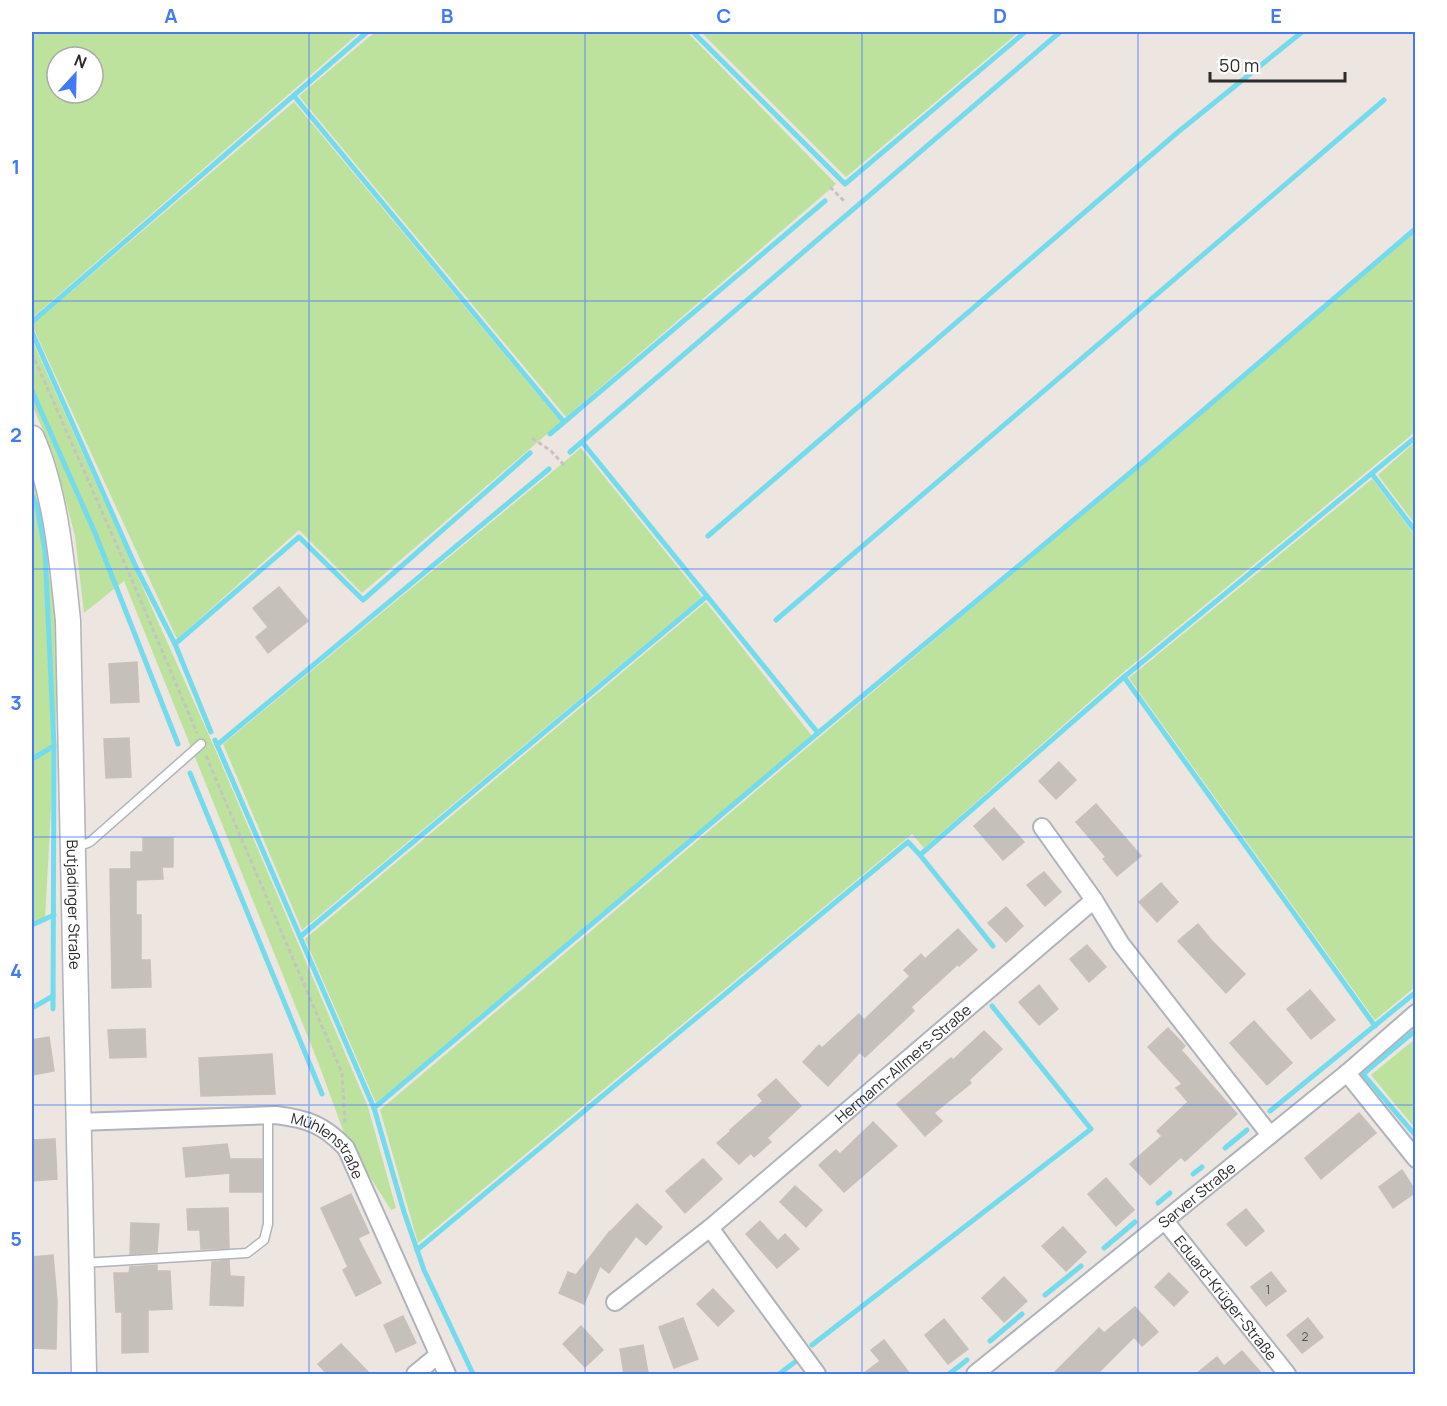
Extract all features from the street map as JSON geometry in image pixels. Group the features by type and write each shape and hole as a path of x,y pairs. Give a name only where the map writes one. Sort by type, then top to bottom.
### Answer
{"main road":[{"name":"Butjadinger Straße","path":"32,438 46,483 62,563 68,621 71,850 84,1374"}],"street":[{"path":"1042,827 1094,900 1121,944 1270,1135"},
{"name":"Hermann-Allmers-Straße","path":"615,1302 710,1228 1094,900"},
{"name":"Sarver Straße","path":"975,1374 1347,1073 1416,1013"},
{"path":"1347,1073 1416,1159"},
{"name":"Mühlenstraße","path":"78,1122 268,1115 300,1118 325,1128 346,1148 447,1374"},
{"name":"Eduard-Krüger-Straße","path":"1165,1221 1287,1374"},
{"path":"710,1228 817,1374"},
{"path":"415,1374 437,1356"}],"lane":[{"path":"71,850 90,842 201,744"},
{"path":"82,1263 247,1253 264,1240 268,1224 268,1115"}],"path":[{"path":"830,187 844,201"},
{"path":"32,352 129,573 342,1073 345,1126 335,1137"},
{"path":"532,438 564,465"}],"green space":[{"path":"32,32 360,32 32,318"},
{"path":"375,32 687,32 836,184 566,417 299,96"},
{"path":"701,32 1019,32 846,177"},
{"path":"294,102 561,422 362,593 299,530 177,639 32,325"},
{"path":"1415,232 1415,432 1120,675 924,848 912,834 418,1243 380,1110"},
{"path":"32,340 215,749 368,1107 396,1208 391,1210 347,1141 318,1062 124,581 84,613 75,536 55,460 32,404"},
{"path":"1415,442 1415,524 1378,475"},
{"path":"581,448 702,597 302,930 223,744"},
{"path":"32,471 60,641 45,920 32,926"},
{"path":"1372,479 1416,537 1415,987 1375,1020 1129,678"},
{"path":"706,602 812,736 376,1103 305,939"},
{"path":"1415,1039 1415,1128 1371,1075"}],"building":[{"path":"279,587 308,621 268,653 256,637 268,627 253,608"},
{"path":"137,662 139,702 111,703 109,664"},
{"path":"129,738 131,777 106,778 104,739"},
{"path":"1059,762 1076,780 1056,799 1039,781"},
{"path":"1096,804 1141,856 1117,876 1103,859 1106,857 1076,822"},
{"path":"994,808 1024,842 1003,860 974,826"},
{"path":"143,838 173,838 173,867 162,867 163,879 136,880 136,915 141,915 141,960 150,960 151,987 112,988 110,869 131,869 131,852 143,852"},
{"path":"1044,872 1061,892 1045,906 1027,885"},
{"path":"1161,883 1178,902 1157,922 1139,902"},
{"path":"1006,907 1023,926 1006,942 988,923"},
{"path":"1198,924 1245,974 1226,993 1178,941"},
{"path":"958,929 977,950 959,966 958,964 911,1007 914,1011 865,1057 860,1052 828,1086 803,1062 819,1045 822,1048 859,1014 864,1020 910,976 904,970 921,954 925,959"},
{"path":"1087,945 1106,967 1089,982 1070,959"},
{"path":"1039,985 1058,1009 1039,1025 1019,1002"},
{"path":"1310,990 1335,1020 1311,1039 1287,1009"},
{"path":"1254,1021 1292,1063 1267,1085 1230,1043"},
{"path":"1168,1028 1185,1046 1181,1050 1237,1114 1185,1161 1181,1157 1150,1185 1130,1164 1162,1136 1157,1131 1188,1102 1176,1088 1182,1084 1148,1047"},
{"path":"145,1029 146,1057 110,1058 108,1030"},
{"path":"984,1031 1002,1049 969,1080 971,1083 934,1113 942,1121 925,1136 897,1104 951,1058 953,1060"},
{"path":"49,1037 54,1071 32,1075 32,1040"},
{"path":"272,1054 275,1094 201,1096 199,1058"},
{"path":"776,1079 801,1106 767,1138 771,1142 754,1157 751,1153 739,1164 717,1143 763,1101 758,1095"},
{"path":"1359,1113 1376,1133 1321,1179 1305,1158"},
{"path":"873,1122 897,1146 844,1192 819,1165 836,1150 840,1154"},
{"path":"55,1139 57,1179 32,1181 32,1140"},
{"path":"227,1144 230,1159 262,1159 262,1192 230,1192 230,1173 186,1177 183,1148"},
{"path":"703,1159 722,1179 685,1213 666,1191"},
{"path":"1402,1170 1416,1192 1393,1208 1379,1187"},
{"path":"1106,1178 1134,1210 1116,1226 1088,1194"},
{"path":"795,1186 822,1210 806,1227 780,1202"},
{"path":"351,1194 369,1233 358,1238 381,1283 356,1296 343,1270 348,1267 321,1208"},
{"path":"637,1204 662,1227 646,1245 636,1236 609,1273 600,1266 584,1304 559,1293 568,1272 576,1275 610,1231"},
{"path":"228,1208 229,1248 201,1249 200,1230 188,1230 187,1209"},
{"path":"1246,1209 1264,1231 1246,1246 1227,1224"},
{"path":"760,1221 778,1241 785,1234 799,1249 777,1268 746,1234"},
{"path":"131,1223 159,1224 157,1252 130,1254"},
{"path":"1063,1227 1086,1252 1066,1271 1042,1246"},
{"path":"53,1255 57,1301 56,1349 32,1348 32,1257"},
{"path":"229,1260 230,1276 244,1277 243,1306 210,1305 212,1262"},
{"path":"157,1265 157,1271 170,1271 172,1309 148,1310 148,1352 122,1353 122,1312 116,1312 114,1273 129,1273 130,1267"},
{"path":"1271,1272 1286,1291 1266,1306 1251,1287"},
{"path":"1169,1273 1188,1292 1174,1306 1155,1287"},
{"path":"1004,1277 1027,1301 1004,1322 982,1298"},
{"path":"713,1289 734,1311 718,1326 697,1304"},
{"path":"1135,1307 1158,1332 1142,1346 1134,1337 1097,1374 1053,1374 1099,1328 1104,1333"},
{"path":"403,1316 416,1343 396,1352 384,1325"},
{"path":"683,1318 698,1359 674,1368 659,1327"},
{"path":"1308,1318 1323,1337 1302,1353 1287,1335"},
{"path":"944,1319 968,1349 948,1364 925,1335"},
{"path":"581,1326 603,1350 585,1367 563,1344"},
{"path":"884,1340 910,1374 863,1374 880,1361 871,1350"},
{"path":"341,1344 370,1374 327,1374 318,1364"},
{"path":"643,1345 648,1373 624,1374 620,1349"},
{"path":"1242,1351 1262,1374 1196,1374 1217,1357 1224,1366"}],"waterway":[{"path":"32,322 367,32"},
{"path":"693,32 845,184 1025,32"},
{"path":"570,452 1060,32"},
{"path":"708,536 1178,132 1302,32"},
{"path":"294,96 564,422"},
{"path":"776,620 1384,100"},
{"path":"550,434 825,201"},
{"path":"374,1108 1131,472 1414,230"},
{"path":"32,332 135,565 175,644 211,732"},
{"path":"32,391 95,533 178,744"},
{"path":"417,1250 908,842 920,855 1124,677 1416,437"},
{"path":"582,442 818,733"},
{"path":"175,644 299,537 363,600 530,453"},
{"path":"217,745 549,469"},
{"path":"1372,474 1416,532"},
{"path":"32,495 37,506 45,551 54,746 53,1009"},
{"path":"301,936 707,596"},
{"path":"1124,677 1375,1026"},
{"path":"215,740 374,1108 404,1212 424,1270 473,1374"},
{"path":"32,759 54,746"},
{"path":"190,773 322,1094"},
{"path":"920,855 993,946"},
{"path":"32,925 54,915"},
{"path":"1270,1111 1416,992"},
{"path":"32,1008 53,996"},
{"path":"812,1345 1091,1129 992,1006"},
{"path":"1416,1030 1363,1074 1416,1136"},
{"path":"1225,1148 1247,1130"},
{"path":"1193,1174 1202,1167"},
{"path":"1158,1203 1170,1193"},
{"path":"1104,1248 1135,1222"},
{"path":"1045,1295 1081,1266"},
{"path":"990,1341 1022,1314"},
{"path":"949,1374 967,1360"},
{"path":"779,1374 795,1362"}]}
